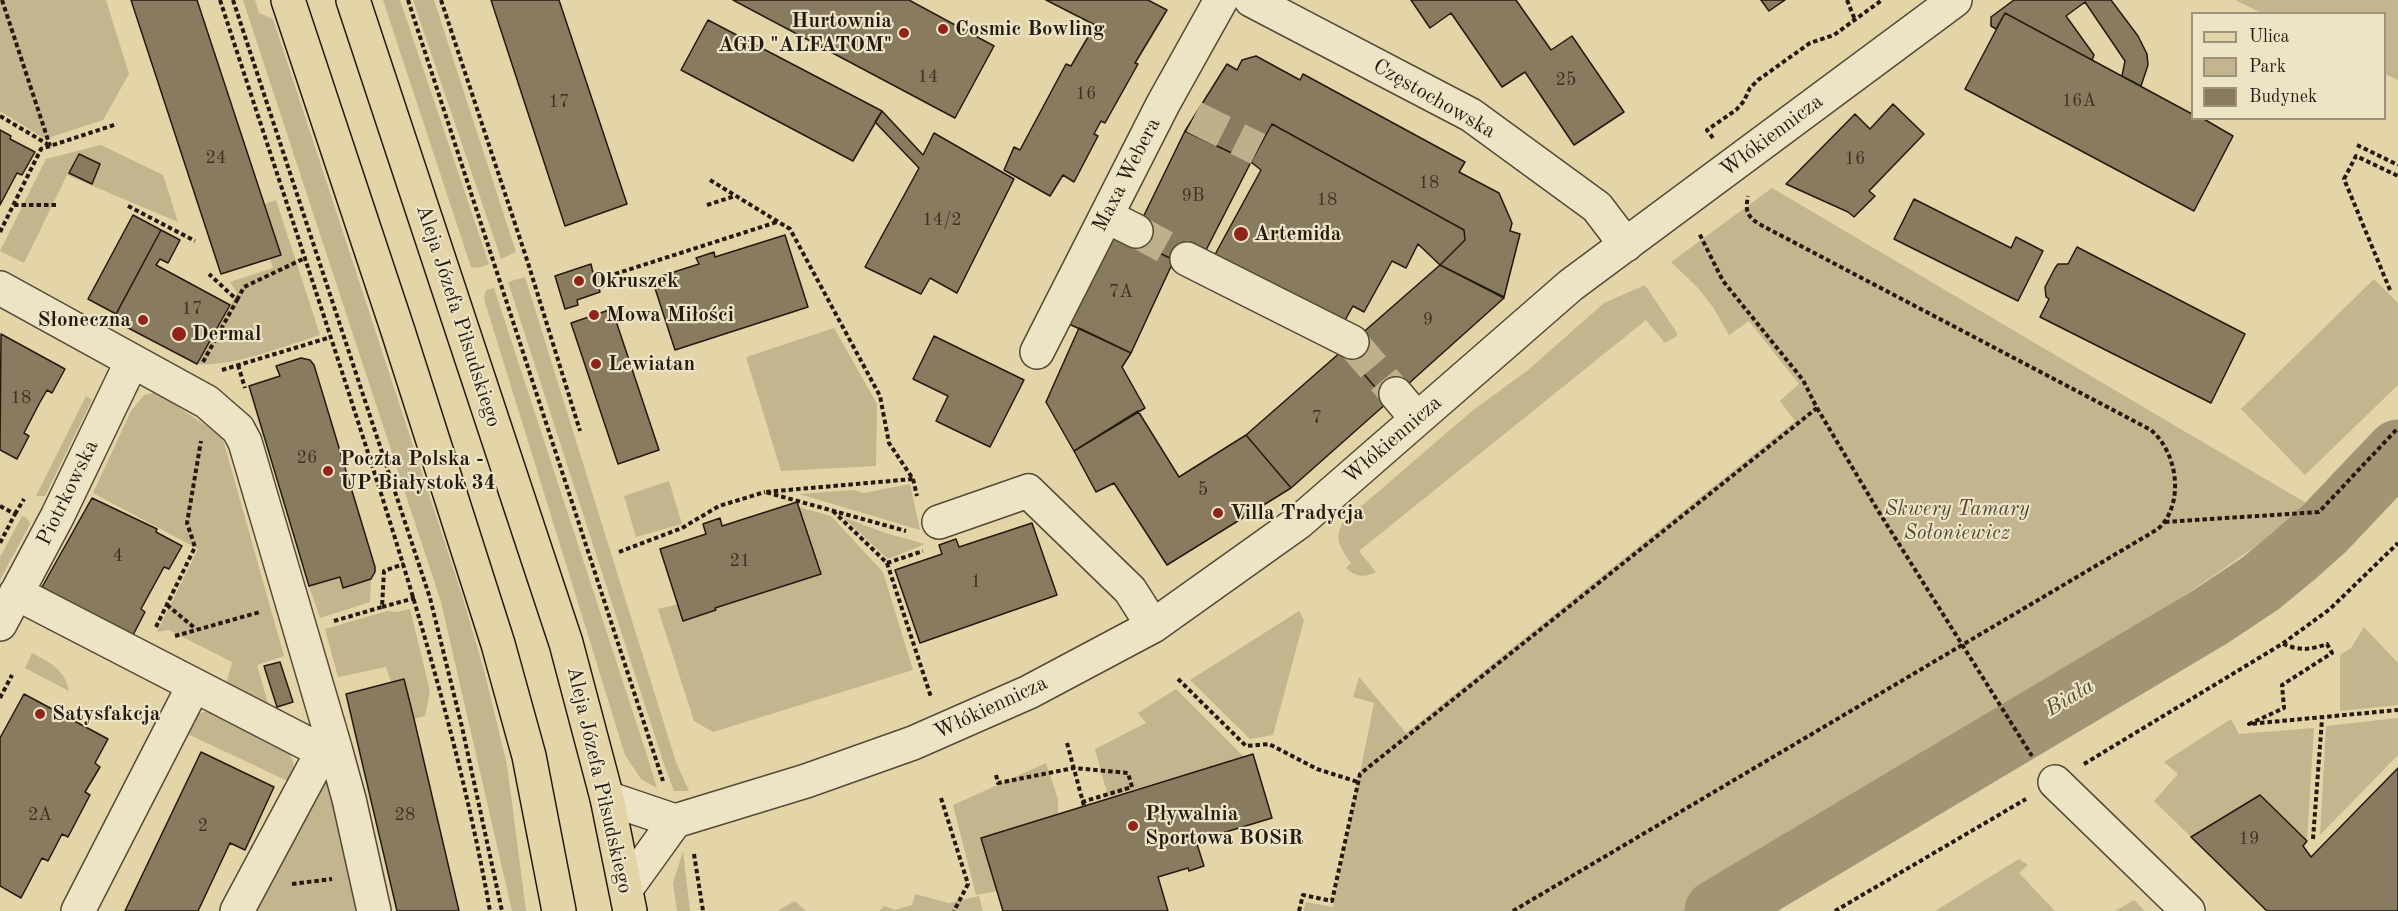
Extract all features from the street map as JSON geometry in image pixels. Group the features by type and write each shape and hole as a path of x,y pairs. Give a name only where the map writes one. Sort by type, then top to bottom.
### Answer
{"main road":[{"path":"288,0 398,331 498,644 529,756 560,911"},
{"name":"Aleja Józefa Piłsudskiego","path":"353,0 566,643 608,798 628,900"}],"street":[{"name":"Maxa Webera","path":"1037,352 1163,104 1221,0"},
{"name":"Częstochowska","path":"1251,0 1471,115 1597,207 1626,245"},
{"name":"Włókiennicza","path":"677,821 825,775 913,743 1029,692 1153,626 1299,522 1571,285 1955,0"},
{"path":"1106,216 1136,231"},
{"path":"1187,259 1352,342"},
{"path":"0,288 207,402 238,429 244,442 350,799 374,911"},
{"name":"Piotrkowska","path":"0,624 57,517 132,361"},
{"path":"1396,394 1418,419"},
{"path":"932,530 1028,491 1130,590 1153,626"},
{"path":"16,593 136,646 194,685 312,746 335,748"},
{"path":"78,911 194,685"},
{"path":"243,900 313,769 335,748"},
{"path":"2044,770 2188,911"},
{"path":"608,798 677,821 628,900"}],"path":[{"path":"2,0 50,146"},
{"path":"220,0 415,598 452,742 490,911"},
{"path":"233,0 430,598 502,911"},
{"path":"408,0 666,789 677,821 693,849 702,911"},
{"path":"441,0 528,263 579,431"},
{"path":"1847,0 1855,20"},
{"path":"1707,130 1736,110 1758,80 1810,43 1834,35 1882,0"},
{"path":"0,116 50,146"},
{"path":"0,232 41,149 117,124"},
{"path":"2356,145 2398,165"},
{"path":"2391,290 2344,179 2356,156 2398,176"},
{"path":"619,552 682,528 719,506 765,492 913,479 889,443 880,396 790,229 710,180"},
{"path":"1514,911 2158,529 2165,522 2174,501 2173,468 2169,453 2161,439 2151,430 1759,224 1748,217 1746,208 1750,189"},
{"path":"707,205 735,195"},
{"path":"14,205 57,204"},
{"path":"128,206 195,241"},
{"path":"615,274 778,222"},
{"path":"1697,229 1723,281 1803,380 1817,408 1961,645 2044,770"},
{"path":"200,368 243,287 305,258"},
{"path":"209,274 237,300"},
{"path":"214,371 331,338"},
{"path":"1299,911 1304,895 1332,901 1360,774 1817,408"},
{"path":"2165,522 2319,512 2398,428"},
{"path":"136,646 167,605 195,547 187,523 202,430"},
{"path":"0,543 28,492"},
{"path":"765,492 833,511 932,530 932,548 887,563"},
{"path":"0,506 15,514"},
{"path":"833,511 887,563 933,704"},
{"path":"1835,911 2044,770 2282,644 2330,609 2398,543"},
{"path":"382,607 384,571 404,564"},
{"path":"301,631 415,598"},
{"path":"167,605 197,630"},
{"path":"136,646 235,619"},
{"path":"2282,644 2299,651 2309,651 2327,644 2332,653 2282,685 2284,708 2249,724 2322,719 2398,710"},
{"path":"0,698 12,675"},
{"path":"1178,680 1246,746 1269,744 1317,769 1358,782"},
{"path":"2313,839 2322,719"},
{"path":"996,775 998,783 1074,768 1128,772 1132,787 1083,804 1074,768 1067,743"},
{"path":"941,798 968,884 954,911"},
{"path":"243,900 366,875"}],"green space":[{"path":"0,0 106,0 129,74 103,120 45,139 0,111"},
{"path":"243,0 255,0 259,13 273,19 462,595 484,670 507,765 526,911 512,911 441,602"},
{"path":"383,0 400,0 489,264 478,268 471,267"},
{"path":"413,0 434,0 516,252 501,259"},
{"path":"2235,0 2398,0 2398,80 2386,74 2386,12 2260,12"},
{"path":"101,145 163,175 178,222 67,175 24,263 0,251 46,159"},
{"name":"Skwery Tamary Sołoniewicz","path":"1772,188 2313,507 1807,855 1714,911 1303,911 1306,902 1333,907 1374,703 1353,697 1359,677 1406,733 1795,421 1780,401 1799,384 1749,321 1729,335 1713,307 1697,287 1671,262"},
{"path":"276,200 320,335 226,363 197,364 237,293 230,282 273,268 264,204"},
{"path":"525,277 676,762 689,791 674,791 663,761 508,282"},
{"path":"2374,279 2398,303 2398,385 2305,475 2241,409"},
{"path":"1645,285 1677,336 1665,343 1646,320 1359,551 1376,572 1360,576 1346,568 1351,563 1338,539 1343,522 1472,411 1528,370 1604,303"},
{"path":"494,288 657,788 641,779 625,755 484,299 486,290"},
{"path":"834,328 877,404 876,466 781,471 746,357"},
{"path":"154,393 222,436 284,656 257,665 269,707 225,689 232,662 169,630 157,632 198,549 93,493 131,411 144,395"},
{"path":"86,396 92,400 45,496 36,496"},
{"path":"669,481 682,524 636,537 624,496"},
{"path":"910,484 920,530 799,494 854,490 864,493"},
{"path":"799,507 831,516 883,572 913,670 713,732 694,721 658,609 678,604 684,621 716,611 715,608 820,574"},
{"path":"22,516 27,518 30,524 0,580 0,557"},
{"path":"843,517 885,533 925,544 888,559"},
{"path":"340,577 343,588 371,579 370,602 320,618 309,586"},
{"path":"410,609 430,691 425,716 414,719 404,680 391,682 386,667 338,677 325,629 387,611 397,612"},
{"path":"1299,611 1304,620 1273,735 1250,739 1190,680"},
{"path":"2364,627 2398,663 2398,705 2340,711 2340,655 2351,648"},
{"path":"32,653 60,672 69,691 25,668"},
{"path":"1176,689 1244,757 1108,797 1095,749 1146,723 1138,713"},
{"path":"208,711 216,712 287,750 294,766 292,783 179,730 192,715"},
{"path":"2398,718 2398,755 2320,835 2326,726"},
{"path":"2231,719 2239,734 2314,728 2307,841 2260,795 2191,837 2154,801 2178,774 2164,762"},
{"path":"1046,763 1058,799 1058,814 981,838 997,891 976,895 953,805"},
{"path":"314,779 341,783 365,911 255,911"},
{"path":"683,851 690,911 677,911 673,883"},
{"path":"2019,859 2028,865 2019,873 2055,911 1935,911"},
{"path":"915,894 949,903 979,896 983,911 879,911 884,906 895,910 912,905"},
{"path":"2134,900 2145,911 2115,911"},
{"path":"795,901 806,911 777,911"}],"building":[{"path":"131,0 197,0 281,255 221,274"},
{"path":"491,0 559,0 627,204 565,226"},
{"path":"733,0 909,0 994,46 955,118"},
{"path":"1046,0 1148,0 1167,10 1135,63 1138,64 1105,123 1101,121 1094,134 1098,136 1074,182 1063,175 1050,196 1004,170 1014,147 1020,150 1066,64 1071,66 1095,25"},
{"path":"1411,0 1516,0 1551,50 1572,36 1624,112 1574,145 1525,72 1502,87 1451,13 1430,28"},
{"path":"1761,0 1785,0 1769,11"},
{"path":"2014,0 2111,0 2138,36 2147,54 2148,65 2141,86 2122,76 2125,61 2085,2 2066,16 2094,55 2092,60 2005,13 1996,29 1991,26 1991,17"},
{"path":"2005,13 2191,113 2191,120 2205,120 2233,136 2194,211 1965,89"},
{"path":"708,20 882,111 853,161 681,70"},
{"path":"1256,56 1300,80 1303,74 1465,162 1459,172 1499,193 1512,223 1510,231 1520,234 1504,297 1440,265 1465,240 1464,230 1272,124 1251,162 1185,131 1227,64 1237,70 1242,60"},
{"path":"1893,104 1924,134 1869,191 1875,196 1854,217 1848,212 1786,184 1855,114 1870,129"},
{"path":"882,111 923,155 934,133 1014,179 957,293 930,278 921,294 865,267 919,168 875,122"},
{"path":"1272,124 1464,230 1465,240 1440,265 1418,244 1406,268 1392,261 1364,312 1353,306 1340,329 1212,260 1261,170 1251,162"},
{"path":"0,130 11,136 10,139 35,152 22,175 17,173 0,205"},
{"path":"1185,131 1251,162 1200,262 1174,260 1132,240"},
{"path":"79,154 100,164 92,184 69,173"},
{"path":"1914,199 2011,248 2016,237 2043,251 2018,301 1894,239"},
{"path":"133,215 161,230 116,314 88,299"},
{"path":"161,230 180,240 168,263 160,259 156,265 230,305 197,364 113,320"},
{"path":"1113,231 1174,260 1131,353 1069,324"},
{"path":"785,235 808,307 675,350 652,279 699,264 696,258 714,252 715,257"},
{"path":"2077,247 2245,334 2211,403 2040,317 2049,299 2046,297 2045,287 2055,268 2058,264 2068,264"},
{"name":"Okruszek","path":"591,264 593,273 598,271 603,287 599,288 600,292 577,300 578,305 565,309 555,276"},
{"path":"1440,265 1504,298 1388,402 1343,350"},
{"path":"612,309 659,450 618,464 571,323"},
{"path":"1079,328 1131,353 1122,367 1145,408 1074,451 1046,402"},
{"path":"1,334 65,369 52,393 47,390 39,404 24,433 29,436 17,459 0,450"},
{"path":"934,336 1024,380 990,447 936,421 948,396 913,379"},
{"path":"1343,350 1388,402 1291,488 1246,435"},
{"path":"301,358 310,360 314,365 375,567 371,579 343,588 340,577 309,586 249,386 280,376 276,366"},
{"path":"1138,411 1179,477 1246,435 1291,488 1167,565 1114,483 1096,492 1074,451"},
{"path":"92,498 157,529 156,532 182,546 169,569 164,567 141,609 145,612 133,635 106,621 105,623 42,587"},
{"path":"797,502 821,574 715,608 716,610 683,621 660,549 706,534 703,524 720,518 722,526"},
{"path":"1032,523 1057,595 920,643 895,570 942,554 939,545 956,539 959,547"},
{"path":"280,662 293,702 277,707 264,666"},
{"path":"404,679 459,911 397,911 346,694"},
{"path":"24,694 108,739 95,763 100,767 85,792 90,795 68,837 62,834 48,861 42,858 21,898 0,886 0,738"},
{"path":"201,752 274,787 245,850 230,843 198,911 125,911"},
{"name":"Pływalnia Sportowa BOSiR","path":"1253,754 1272,818 1196,841 1204,866 1158,877 1168,911 1003,911 981,838"},
{"path":"2398,768 2398,911 2267,911 2191,837 2260,795 2307,841 2303,846 2311,857"}],"waterway":[{"name":"Biała","path":"1716,911 2210,617 2261,583 2324,529 2398,451"}],"tunnel":[{"path":"1194,117 1258,149"},
{"path":"1136,231 1187,259"},
{"path":"1352,342 1396,394"}],"place":[{"name":"Cosmic Bowling","path":"943,29"},
{"name":"Hurtownia AGD \"ALFATOM\"","path":"904,33"},
{"name":"Artemida","path":"1241,234"},
{"name":"Okruszek","path":"579,281"},
{"name":"Mowa Miłości","path":"594,315"},
{"name":"Słoneczna","path":"143,320"},
{"name":"Dermal","path":"179,334"},
{"name":"Lewiatan","path":"596,364"},
{"name":"Poczta Polska - UP Białystok 34","path":"328,471"},
{"name":"Villa Tradycja","path":"1218,513"},
{"name":"Satysfakcja","path":"40,714"},
{"name":"Pływalnia Sportowa BOSiR","path":"1133,826"}]}
